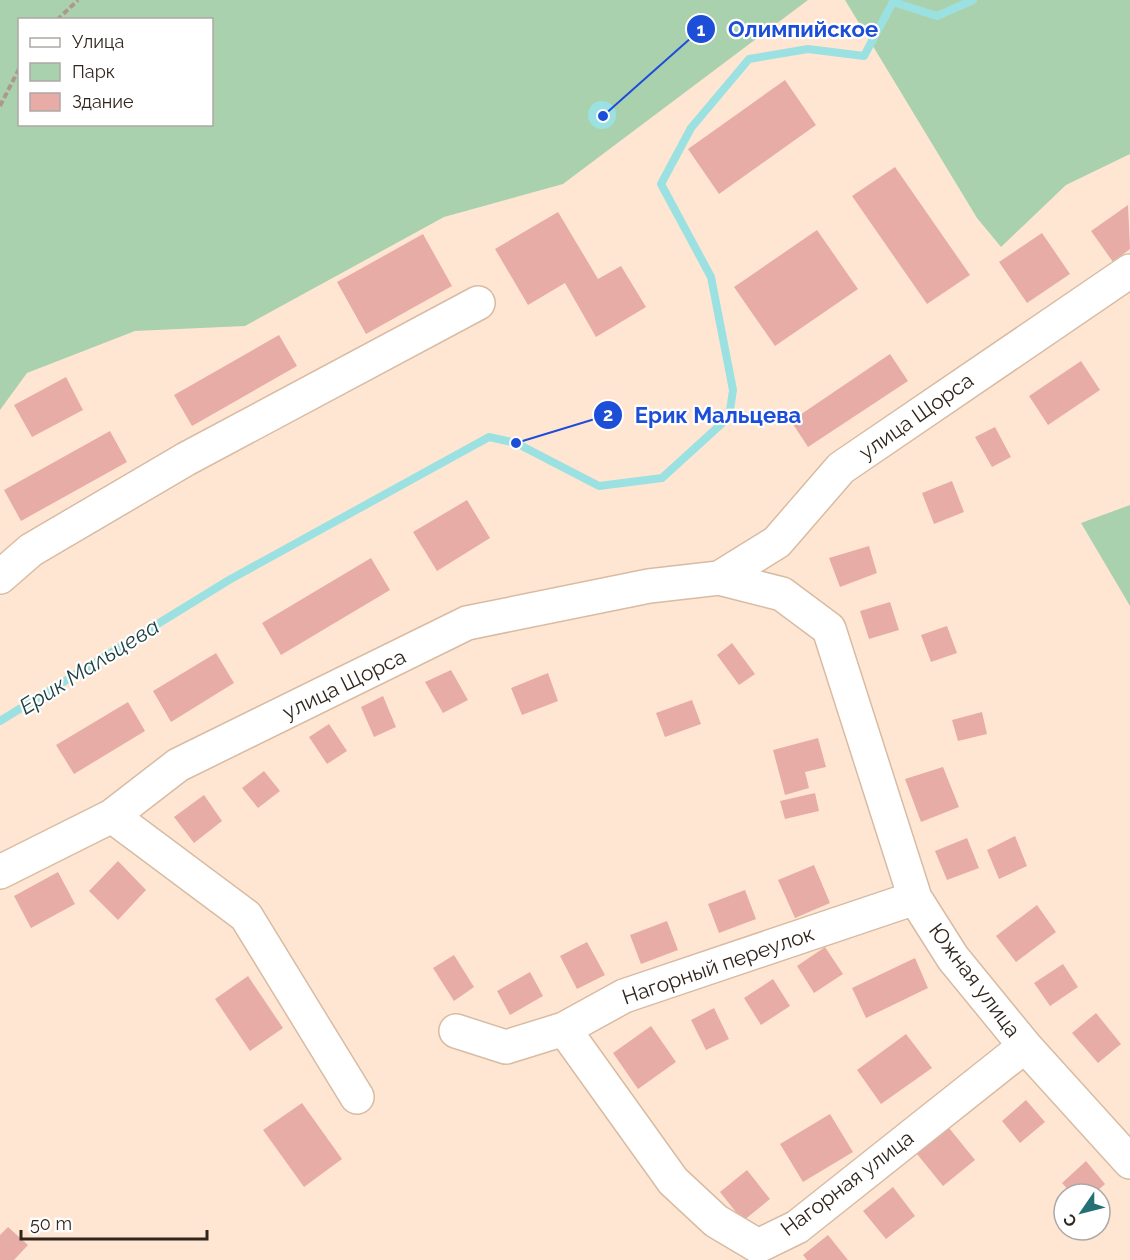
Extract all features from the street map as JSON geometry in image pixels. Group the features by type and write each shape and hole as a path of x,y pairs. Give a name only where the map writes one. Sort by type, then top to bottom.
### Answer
{"street":[{"name":"улица Щорса","path":"719,578 777,542 841,468 1130,271"},
{"path":"0,577 31,550 186,459 478,303"},
{"name":"улица Щорса","path":"0,872 112,816 178,765 467,623 649,586 719,578 782,594 829,629"},
{"name":"Южная улица","path":"829,629 915,897 953,957 1025,1046 1130,1162"},
{"path":"112,816 246,916 357,1097"},
{"name":"Нагорный переулок","path":"456,1030 506,1047 564,1029 624,996 915,897"},
{"name":"Нагорная улица","path":"564,1029 673,1182 716,1221 759,1246 797,1227 1025,1046"}],"path":[{"path":"59,18 78,0"},
{"path":"0,106 18,71"}],"green space":[{"path":"0,0 808,0 563,184 444,217 245,326 135,331 27,373 0,410"},
{"path":"845,0 1130,0 1130,154 1066,185 1001,247 977,218"},
{"path":"1130,505 1130,606 1081,523"}],"water":[{"path":"602,101 612,105 616,115 612,125 602,129 592,125 588,115 592,105"}],"building":[{"path":"785,80 816,125 719,194 688,149"},
{"path":"895,167 970,275 927,304 852,196"},
{"path":"1128,205 1130,249 1113,262 1091,231"},
{"path":"558,212 598,279 621,266 646,307 596,337 565,283 528,305 495,249"},
{"path":"817,230 858,289 775,346 734,287"},
{"path":"1042,233 1070,274 1027,303 999,262"},
{"path":"423,234 452,286 366,334 337,282"},
{"path":"279,335 297,366 192,426 174,395"},
{"path":"890,354 908,381 808,447 791,421"},
{"path":"1081,361 1100,390 1048,425 1029,396"},
{"path":"66,377 83,410 32,437 14,405"},
{"path":"995,427 1011,457 992,467 975,437"},
{"path":"110,431 127,462 21,521 4,490"},
{"path":"952,481 964,512 934,524 922,493"},
{"path":"467,500 490,538 437,571 413,532"},
{"path":"869,546 877,573 840,587 829,558"},
{"path":"371,558 390,590 281,655 262,623"},
{"path":"890,602 899,630 869,639 860,611"},
{"path":"947,626 957,653 931,662 921,635"},
{"path":"732,643 755,674 739,685 717,655"},
{"path":"216,653 234,683 171,722 153,691"},
{"path":"451,670 468,700 443,713 425,682"},
{"path":"548,673 558,701 522,715 511,688"},
{"path":"383,696 396,727 374,737 361,707"},
{"path":"692,700 701,724 665,737 656,713"},
{"path":"128,702 145,731 74,774 56,745"},
{"path":"982,712 987,734 958,741 952,720"},
{"path":"329,724 347,751 327,764 309,737"},
{"path":"818,738 826,767 805,772 809,788 785,795 773,750"},
{"path":"943,767 959,807 921,822 905,779"},
{"path":"264,771 280,791 258,808 242,788"},
{"path":"815,793 819,811 785,819 780,801"},
{"path":"204,795 222,821 194,843 174,817"},
{"path":"1015,836 1027,866 999,879 987,850"},
{"path":"967,838 979,868 947,880 935,851"},
{"path":"118,861 146,890 118,920 89,891"},
{"path":"814,865 830,903 795,918 778,880"},
{"path":"58,872 75,904 31,928 14,896"},
{"path":"745,890 756,919 719,933 708,904"},
{"path":"1037,905 1056,932 1016,962 996,936"},
{"path":"667,921 678,950 641,964 630,935"},
{"path":"587,942 605,975 577,989 560,956"},
{"path":"825,947 843,974 814,993 797,966"},
{"path":"454,955 474,987 454,1001 433,968"},
{"path":"915,958 928,988 866,1018 852,988"},
{"path":"1063,964 1078,987 1050,1006 1034,983"},
{"path":"530,972 543,996 510,1015 497,991"},
{"path":"248,976 283,1028 250,1051 215,999"},
{"path":"773,979 790,1006 761,1025 744,998"},
{"path":"714,1008 729,1039 706,1050 691,1020"},
{"path":"1096,1013 1121,1044 1098,1063 1072,1033"},
{"path":"651,1026 676,1062 638,1089 613,1053"},
{"path":"906,1034 932,1068 881,1104 857,1070"},
{"path":"1026,1100 1045,1122 1020,1143 1002,1121"},
{"path":"302,1103 342,1159 304,1187 263,1130"},
{"path":"830,1114 853,1152 803,1182 780,1144"},
{"path":"949,1128 975,1160 943,1186 917,1154"},
{"path":"1086,1161 1103,1182 1063,1182"},
{"path":"747,1170 770,1199 743,1221 720,1192"},
{"path":"893,1187 915,1216 886,1239 863,1211"},
{"path":"8,1227 28,1245 14,1260 0,1260 0,1235"},
{"path":"828,1235 848,1260 807,1260 803,1255"}],"waterway":[{"name":"Ерик Мальцева","path":"0,721 229,580 489,437 516,443 599,486 662,478 729,417 733,390 711,277 661,184 691,128 749,59 808,49 864,56 893,2 937,16 973,0"}],"place":[{"name":"Олимпийское","path":"603,116"},
{"name":"Ерик Мальцева","path":"516,443"}]}
